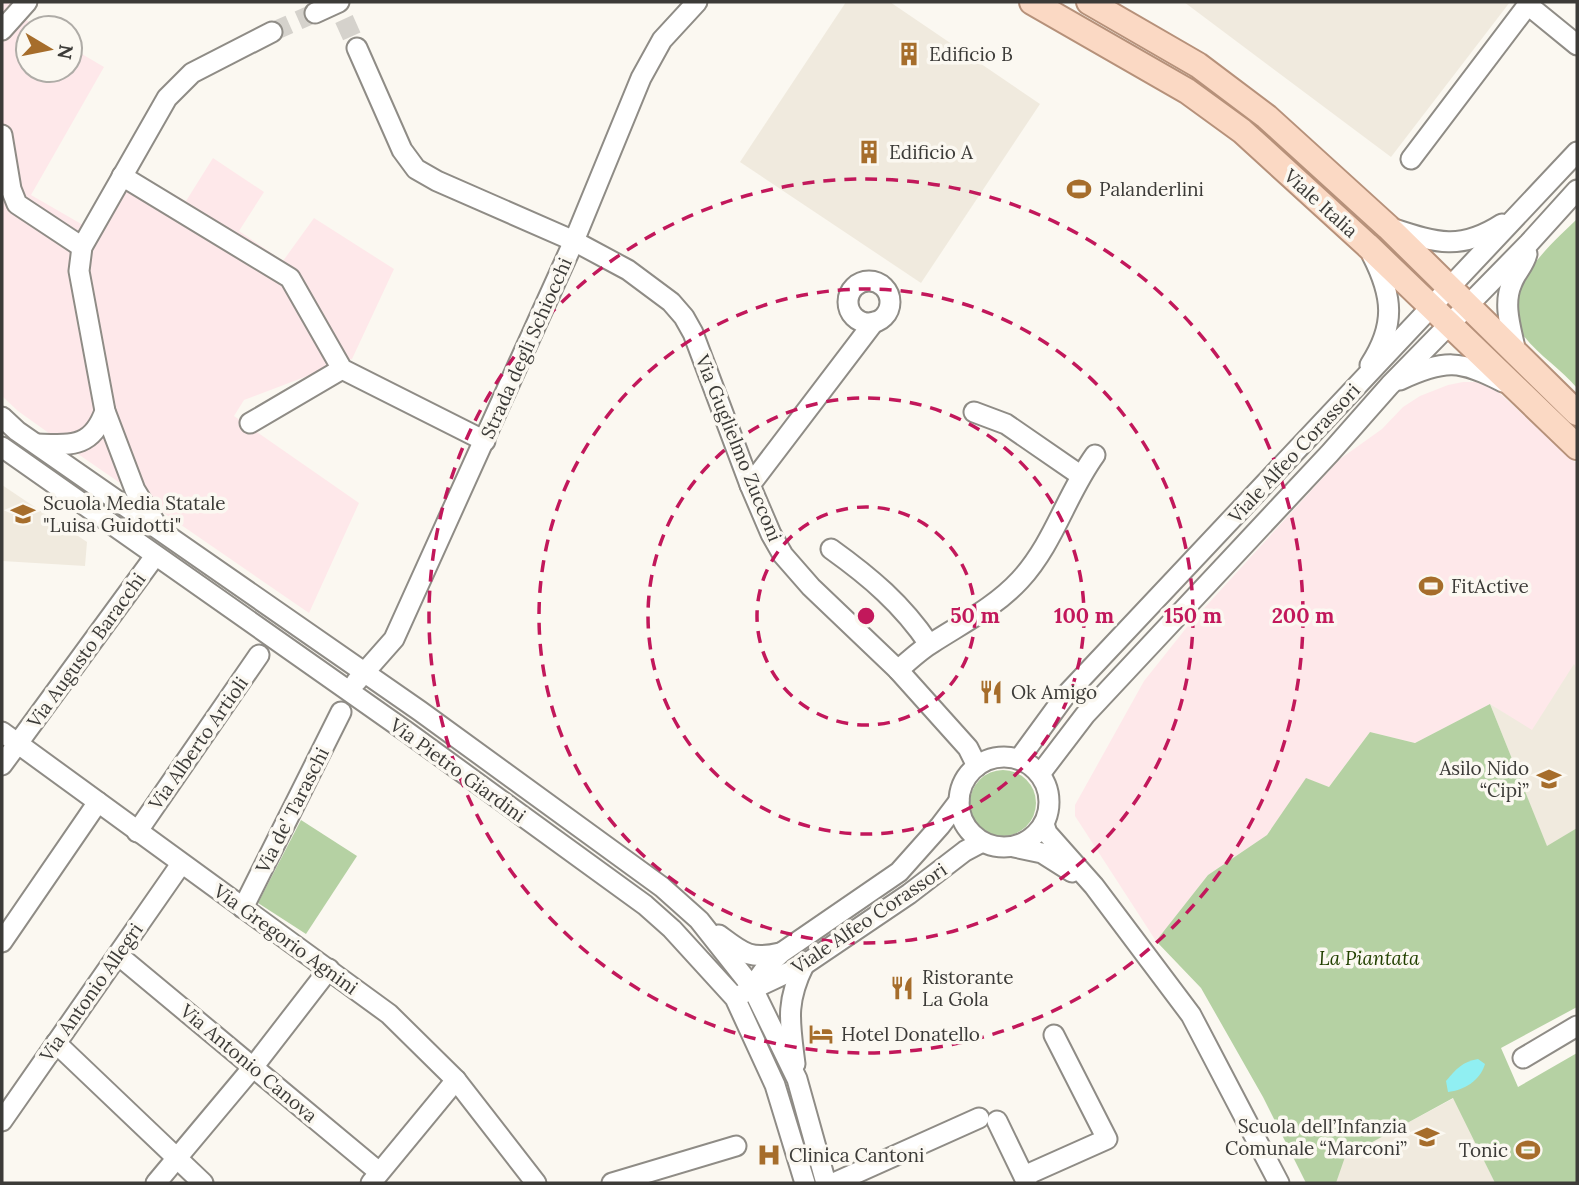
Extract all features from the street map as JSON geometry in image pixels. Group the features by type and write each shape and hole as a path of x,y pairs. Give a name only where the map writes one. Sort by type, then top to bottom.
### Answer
{"main road":[{"name":"Viale Italia","path":"1032,2 1187,91 1242,131 1367,245 1577,447"},
{"name":"Viale Italia","path":"1089,2 1198,65 1267,117 1388,227 1516,354"},
{"path":"1516,354 1577,413"}],"street":[{"path":"2,30 27,2"},
{"name":"Strada degli Schiocchi","path":"348,691 394,639 574,242 641,78 662,40 697,2"},
{"path":"1411,159 1529,4 1577,45"},
{"path":"315,13 339,6"},
{"path":"162,534 135,490 105,411 79,271 82,247 167,98 192,73 272,32"},
{"name":"Via Guglielmo Zucconi","path":"357,48 402,150 416,169 574,242 628,271 671,302 684,317 693,333 750,485 783,555 811,587 898,670 968,748 977,766"},
{"path":"2,135 11,189 17,204 82,247"},
{"name":"Viale Alfeo Corassori","path":"1459,297 1524,210 1577,152"},
{"path":"122,176 290,278 342,369 485,441"},
{"name":"Viale Alfeo Corassori","path":"1018,759 1065,695 1354,390 1459,297 1530,243 1577,190"},
{"path":"1388,227 1450,243 1470,241 1490,232 1524,210"},
{"path":"1516,354 1507,306 1508,296 1511,284 1524,265 1530,243"},
{"path":"1354,390 1374,359 1384,335 1390,308 1384,281 1367,245"},
{"name":"Viale Alfeo Corassori","path":"1040,774 1085,715 1390,385 1441,315"},
{"path":"750,485 874,323"},
{"path":"1390,385 1426,368 1448,364 1474,367 1517,389"},
{"path":"250,423 342,369"},
{"path":"37,444 67,445 84,440 99,428 105,411"},
{"path":"974,412 1006,424 1080,475"},
{"name":"Via Pietro Giardini","path":"2,417 162,534 364,673 662,887 699,920 752,987 797,1079"},
{"name":"Via Pietro Giardini","path":"2,447 348,691 645,905 672,929 735,998 775,1085 805,1183"},
{"path":"898,670 929,644 973,619 1020,580 1039,557 1057,528 1080,475 1095,455"},
{"path":"831,549 873,580 894,600 929,644"},
{"name":"Via Augusto Baracchi","path":"2,765 10,738 155,556"},
{"name":"Via Alberto Artioli","path":"136,832 259,655"},
{"name":"Via de' Taraschi","path":"243,908 341,712"},
{"name":"Via Gregorio Agnini","path":"10,738 389,1014 456,1080 536,1183"},
{"path":"1014,847 1031,838 1044,824 1049,799 1046,786 1040,774 1018,759 990,759 977,766 961,787 961,817 969,831 982,842 998,847 1014,847 1042,853 1094,886"},
{"name":"Viale Alfeo Corassori","path":"752,987 767,966 781,953 899,872 959,801"},
{"path":"2,942 98,802"},
{"path":"1044,824 1047,833 1094,886 1191,1015 1279,1183"},
{"name":"Viale Alfeo Corassori","path":"735,998 752,987 804,965 909,894 965,851 982,842"},
{"name":"Via Antonio Allegri","path":"2,1121 181,864"},
{"name":"Viale Alfeo Corassori","path":"699,920 739,950 759,958 781,953"},
{"name":"Via Antonio Canova","path":"118,955 254,1066 375,1177"},
{"name":"Via Pietro Giardini","path":"804,965 793,988 789,1017 797,1079 826,1183"},
{"path":"156,1183 254,1066 329,969"},
{"path":"1523,1058 1577,1026"},
{"path":"834,1183 988,1120 1026,1180 1107,1139 1054,1035"},
{"path":"56,1044 203,1183"},
{"path":"375,1177 456,1080"},
{"path":"612,1183 736,1146"}],"shaded area":[{"path":"2,2 10,2 20,14 14,14 14,84 84,84 84,55 104,67 31,195 83,225 119,164 186,201 213,158 264,192 239,231 283,261 314,218 394,269 352,359 244,400 234,416 359,503 309,613 78,454 18,411 2,396"},
{"path":"846,2 890,2 1040,104 921,283 740,162"},
{"path":"1184,2 1510,2 1391,157"},
{"path":"1463,382 1479,382 1494,388 1577,464 1577,669 1574,665 1532,731 1490,704 1415,743 1370,732 1329,787 1306,779 1267,835 1208,875 1156,941 1075,816 1075,805 1144,681 1187,627 1340,459 1382,429 1403,407 1420,396"},
{"name":"Scuola Media Statale \"Luisa Guidotti\"","path":"2,485 87,542 85,566 2,561"},
{"name":"Asilo Nido “Cipì”","path":"1574,664 1577,669 1577,828 1547,847 1490,704 1532,730"},
{"name":"Scuola dell’Infanzia Comunale “Marconi”","path":"1454,1098 1495,1183 1336,1183 1344,1157"}],"green space":[{"path":"1577,219 1577,388 1523,335 1515,320 1515,304 1520,288 1540,256"},
{"name":"La Piantata","path":"1490,704 1547,846 1577,828 1577,1007 1501,1048 1518,1087 1577,1053 1577,1183 1495,1183 1453,1098 1345,1157 1336,1183 1306,1183 1263,1097 1201,988 1156,941 1208,875 1267,835 1306,778 1329,787 1370,732 1415,743"},
{"path":"996,770 1010,770 1022,775 1031,784 1036,803 1034,816 1027,827 1010,836 996,836 984,831 975,822 970,810 970,796 975,784 984,775"},
{"path":"301,820 357,856 306,934 258,903"}],"water":[{"path":"1478,1059 1485,1064 1475,1080 1465,1087 1448,1092 1446,1081 1453,1073 1463,1064"}],"tunnel":[{"path":"272,32 315,13"},
{"path":"344,19 357,48"}],"place":[{"name":"Edificio B","path":"909,54"},
{"name":"Edificio A","path":"869,152"},
{"name":"Palanderlini","path":"1079,189"},
{"name":"Scuola Media Statale \"Luisa Guidotti\"","path":"23,514"},
{"name":"FitActive","path":"1431,586"},
{"name":"Ok Amigo","path":"991,692"},
{"name":"Asilo Nido “Cipì”","path":"1549,779"},
{"name":"Ristorante La Gola","path":"902,988"},
{"name":"Hotel Donatello","path":"821,1034"},
{"name":"Scuola dell’Infanzia Comunale “Marconi”","path":"1427,1137"},
{"name":"Tonic","path":"1528,1150"},
{"name":"Clinica Cantoni","path":"769,1155"}]}
